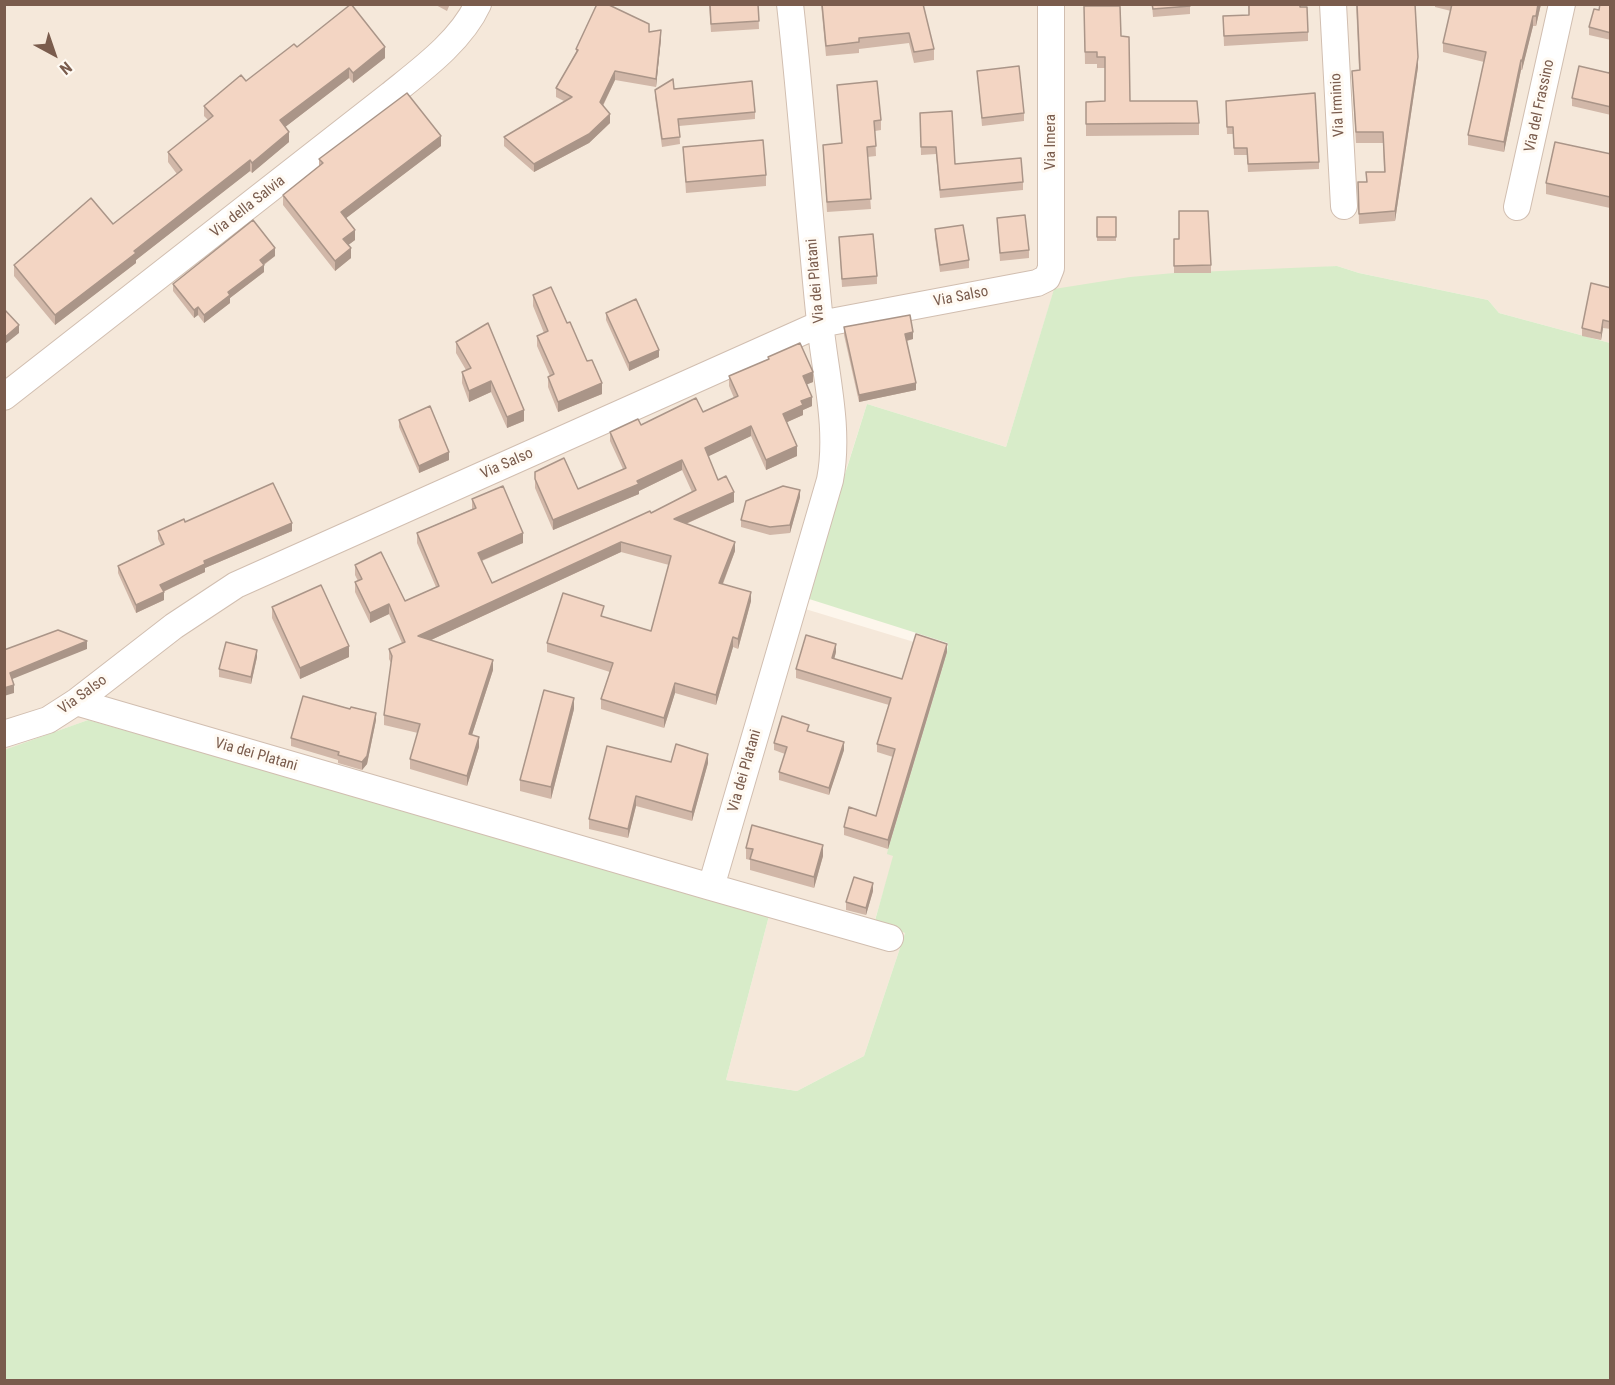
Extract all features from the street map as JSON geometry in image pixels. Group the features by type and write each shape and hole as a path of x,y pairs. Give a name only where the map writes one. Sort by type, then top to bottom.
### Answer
{"street":[{"name":"Via della Salvia","path":"4,397 442,52 474,13 478,4"},
{"name":"Via dei Platani","path":"75,702 711,887 830,480 834,458 790,4"},
{"name":"Via Imera","path":"1047,278 1051,268 1051,4"},
{"name":"Via Irminio","path":"1333,4 1344,206"},
{"name":"Via del Frassino","path":"1517,207 1562,4"},
{"name":"Via Salso","path":"4,734 48,720 174,626 236,585 820,324 1037,283 1047,278"},
{"path":"711,887 890,938"}],"shaded area":[{"path":"4,5 1610,5 1610,343 1499,313 1488,300 1359,273 1337,266 1054,290 1006,447 867,404 802,608 947,652 892,830 894,856 874,923 905,933 864,1056 797,1091 726,1080 770,912 88,720 5,750"}],"green space":[{"path":"1337,266 1359,273 1488,300 1499,313 1610,343 1610,1380 5,1380 4,750 88,720 770,912 726,1080 797,1091 864,1056 905,933 874,924 893,856 887,854 888,849 948,643 806,598 867,404 1006,447 1054,289 1130,277 1174,273"}],"building":[{"path":"351,4 385,47 353,73 349,68 280,120 289,132 252,163 250,160 134,251 136,253 55,315 14,265 91,198 113,224 182,170 168,152 213,116 204,106 241,75 246,81 294,44 297,47"},
{"path":"597,4 607,4 649,24 649,32 661,30 656,79 615,71 600,102 610,114 589,134 534,164 504,137 572,97 556,88 578,50 576,49"},
{"path":"710,4 758,4 759,21 711,24"},
{"path":"822,4 923,4 934,49 914,52 909,33 859,38 859,42 826,46"},
{"path":"1152,4 1190,4 1190,6 1153,9"},
{"path":"1249,4 1300,4 1300,7 1307,7 1308,32 1224,36 1223,16 1249,15"},
{"path":"1357,4 1415,4 1418,57 1395,211 1359,214 1358,182 1367,182 1366,172 1385,172 1383,132 1356,132 1352,71 1360,70"},
{"path":"1452,4 1538,4 1521,60 1504,142 1468,135 1486,52 1443,43"},
{"path":"1600,4 1611,4 1611,33 1589,27 1594,9 1599,10"},
{"path":"1084,6 1120,6 1121,36 1129,37 1130,101 1197,101 1199,123 1086,124 1086,102 1105,101 1105,57 1097,57 1097,52 1085,52"},
{"path":"1019,66 1024,113 982,118 977,71"},
{"path":"1579,66 1609,73 1611,69 1611,107 1572,98"},
{"path":"673,79 674,89 752,81 755,112 678,119 680,137 662,139 655,90"},
{"path":"877,81 881,120 874,121 876,146 867,147 871,199 827,202 823,145 842,143 837,85"},
{"path":"407,93 441,136 341,212 355,230 343,239 351,248 335,261 283,195 323,163 319,159"},
{"path":"1315,93 1319,162 1248,164 1247,148 1234,148 1233,127 1227,127 1226,101"},
{"path":"952,111 955,164 1021,158 1023,182 940,190 936,147 921,147 920,113"},
{"path":"763,140 766,175 686,182 683,147"},
{"path":"1555,142 1611,154 1610,197 1546,183"},
{"path":"1179,211 1208,211 1211,265 1174,266 1174,239 1179,239"},
{"path":"1025,215 1029,250 1000,253 997,218"},
{"path":"1097,217 1116,217 1116,237 1097,237"},
{"path":"253,220 275,248 260,260 264,265 228,292 230,295 204,315 198,307 194,310 173,284"},
{"path":"963,225 969,260 940,265 935,229"},
{"path":"873,234 877,276 842,279 839,237"},
{"path":"1591,283 1611,288 1611,322 1603,320 1601,333 1582,328"},
{"path":"551,287 587,361 592,360 602,383 558,402 548,377 554,374 537,336 548,331 533,295"},
{"path":"636,299 659,350 629,363 606,313"},
{"path":"4,309 19,325 4,338"},
{"path":"910,315 913,332 905,334 916,383 859,395 844,327"},
{"path":"488,323 524,410 507,417 491,381 469,391 462,372 471,368 456,342"},
{"path":"800,343 813,372 803,376 812,397 801,401 803,405 783,414 797,446 766,460 751,426 705,448 718,480 726,476 734,492 674,519 735,542 719,583 751,592 738,639 733,637 716,695 675,683 664,718 601,699 613,663 547,643 563,593 604,606 601,616 651,631 671,556 621,542 418,636 493,660 469,734 479,737 467,776 410,759 420,724 384,715 392,656 389,649 405,642 389,604 370,613 355,582 362,579 355,565 381,552 405,601 439,586 417,533 476,508 472,499 503,486 523,533 478,553 492,583 650,511 651,513 696,490 682,460 637,481 639,484 553,520 535,479 535,472 564,458 578,489 626,468 610,432 638,419 641,425 696,398 703,412 738,396 729,376"},
{"path":"430,406 449,452 419,466 399,420"},
{"path":"273,483 292,523 204,561 205,564 160,585 164,592 136,605 118,566 164,544 158,531 184,519 185,522"},
{"path":"783,486 800,490 790,525 770,527 741,520 746,501"},
{"path":"321,585 349,646 300,668 272,607"},
{"path":"58,630 87,641 10,673 14,685 4,688 4,650"},
{"path":"916,634 947,644 888,840 844,827 849,807 876,816 895,749 877,744 891,698 796,669 806,635 836,644 832,658 902,679"},
{"path":"226,642 257,650 251,677 219,669"},
{"path":"544,690 574,698 551,787 520,780"},
{"path":"303,696 350,709 351,707 376,713 367,756 362,762 338,755 339,752 291,738"},
{"path":"782,716 809,725 807,731 844,742 829,788 779,772 787,747 774,743"},
{"path":"676,744 708,754 692,812 636,796 628,829 589,819 607,746 671,762"},
{"path":"752,825 823,845 814,877 750,859 753,849 746,848"},
{"path":"854,877 873,883 866,908 846,902"}]}
